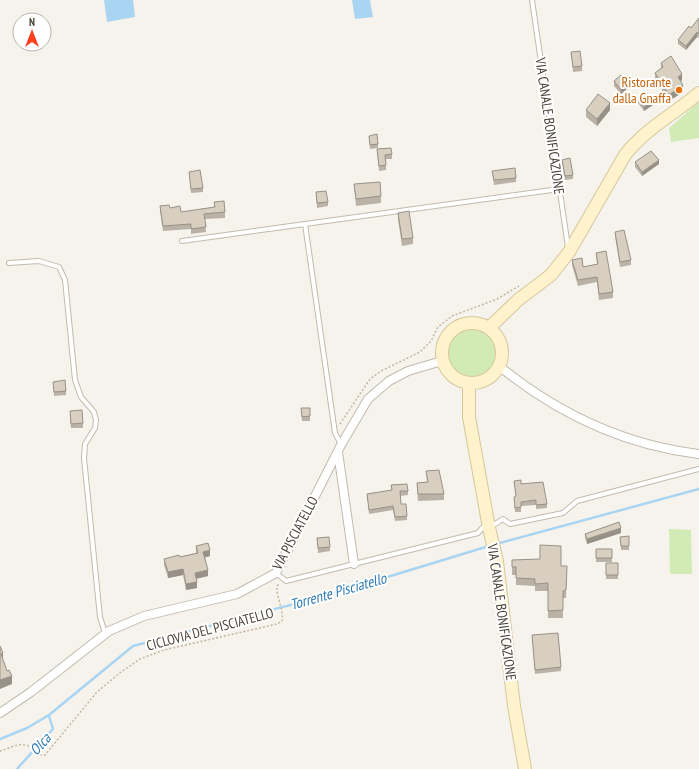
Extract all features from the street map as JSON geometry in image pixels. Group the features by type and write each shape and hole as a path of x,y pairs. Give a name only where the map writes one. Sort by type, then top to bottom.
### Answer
{"street":[{"path":"489,328 518,300 551,275 569,252 625,155 633,145 643,134 699,93"},
{"path":"471,322 489,328 498,337 502,349 499,366 494,374 478,383 469,383 455,378 445,368 442,361 441,352 443,342 447,334 454,328 471,322"},
{"name":"VIA PISCIATELLO","path":"0,713 31,692 105,634 144,616 237,594 276,573 339,445 368,399 389,381 408,371 442,361"},
{"path":"499,366 538,394 600,429 632,440 669,450 699,454"},
{"name":"VIA CANALE BONIFICAZIONE","path":"469,383 469,417 490,532 497,561 514,706 525,769"},
{"path":"339,445 354,564"}],"lane":[{"name":"VIA CANALE BONIFICAZIONE","path":"532,0 569,252"},
{"path":"182,241 559,189"},
{"path":"305,224 335,433 339,445"},
{"path":"9,263 39,261 59,267 65,280 75,380 81,398 94,412 96,420 95,428 85,444 84,458 100,617 105,634"},
{"path":"276,573 286,581 478,532 483,528 490,532 503,518 510,524 563,513 577,501 699,469"}],"path":[{"path":"339,445 340,424 370,379 381,371 420,352 431,341 438,327 452,316 497,299 521,284"},
{"name":"CICLOVIA DEL PISCIATELLO","path":"0,751 20,745 27,745 36,753 41,755 48,752 77,714 97,692 121,672 140,660 164,650 278,624 282,621 283,614 278,598 277,586 286,581"}],"green space":[{"path":"699,102 699,138 671,142 669,128"},
{"path":"467,329 477,329 489,336 496,348 496,358 489,370 477,377 467,377 459,373 452,366 448,358 448,348 452,340 459,333"},
{"path":"669,529 691,530 692,574 670,574"}],"water":[{"path":"104,0 133,0 135,17 107,22"},
{"path":"352,0 370,0 373,17 355,19"}],"building":[{"path":"699,18 699,34 697,32 686,46 678,40 689,26 691,28"},
{"path":"580,51 582,66 573,67 571,52"},
{"path":"671,56 682,74 678,77 683,85 669,95 655,73 663,67 661,63"},
{"path":"621,75 628,84 621,90 614,81"},
{"path":"646,92 653,101 644,107 638,99"},
{"path":"598,94 610,103 597,119 586,110"},
{"path":"377,134 378,144 370,145 369,136"},
{"path":"391,148 392,154 385,155 386,165 379,166 377,149"},
{"path":"651,151 659,160 642,172 635,162"},
{"path":"570,158 573,175 565,176 562,160"},
{"path":"515,168 516,178 494,180 492,171"},
{"path":"200,170 203,188 191,189 189,172"},
{"path":"380,182 381,196 356,199 354,184"},
{"path":"326,191 328,202 317,203 316,192"},
{"path":"224,201 225,212 204,214 206,227 191,229 191,224 163,226 160,206 169,205 170,208 180,206 181,212 215,207 214,202"},
{"path":"409,211 413,238 402,239 398,213"},
{"path":"624,230 631,260 620,262 615,232"},
{"path":"606,251 613,292 599,294 597,277 578,280 572,260 582,258 583,267 598,264 596,253"},
{"path":"65,380 66,391 54,392 53,382"},
{"path":"301,408 310,408 310,416 302,417"},
{"path":"82,410 83,423 71,424 70,411"},
{"path":"439,470 444,494 418,494 417,483 428,482 426,471"},
{"path":"521,480 521,484 543,482 547,504 536,505 536,500 521,502 521,507 515,508 514,497 516,496 514,481"},
{"path":"407,484 408,491 400,491 401,504 406,504 407,516 395,517 393,506 369,510 367,494 392,490 391,485"},
{"path":"619,522 621,528 587,539 585,534"},
{"path":"629,536 629,546 621,546 620,537"},
{"path":"329,537 330,547 318,548 317,538"},
{"path":"208,543 210,550 203,552 208,570 195,573 197,582 186,584 183,569 168,572 164,559 179,555 180,557 198,553 196,546"},
{"path":"540,545 561,546 561,566 567,566 566,590 563,591 563,610 548,611 548,583 535,584 535,579 516,578 516,567 512,567 512,560 540,559"},
{"path":"596,549 612,549 612,558 596,558"},
{"path":"606,563 618,563 618,575 606,575"},
{"path":"558,633 561,667 535,670 532,635"},
{"path":"0,646 7,671 9,670 12,676 0,680"}],"waterway":[{"name":"Torrente Pisciatello","path":"496,544 699,489"},
{"name":"Torrente Pisciatello","path":"0,739 27,728 49,715 133,646 325,596 489,546"},
{"name":"Olca","path":"17,769 53,729 49,716"}],"place":[{"name":"Ristorante dalla Gnaffa","path":"679,90"}]}
